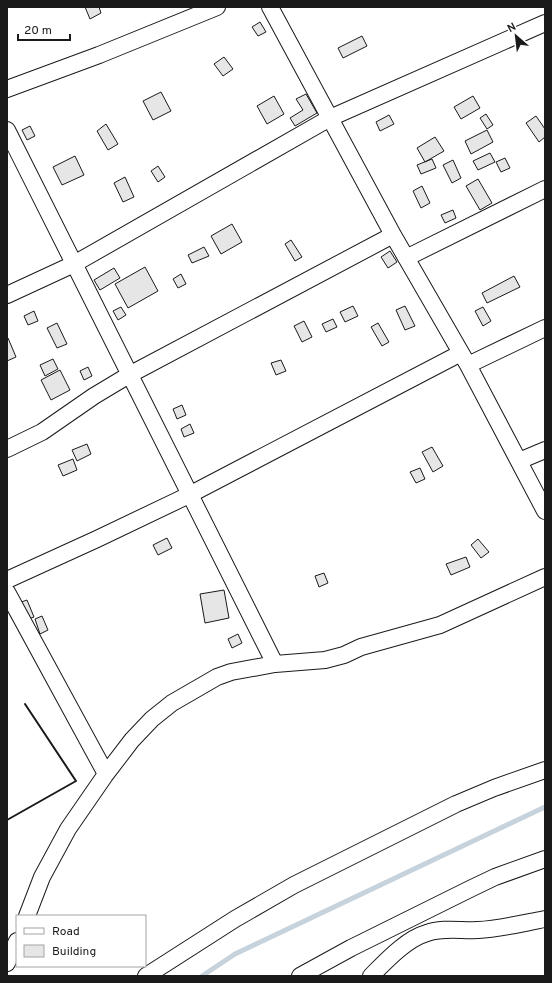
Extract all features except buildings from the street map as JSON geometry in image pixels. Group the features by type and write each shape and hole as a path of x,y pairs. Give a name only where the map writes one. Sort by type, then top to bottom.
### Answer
{"street":[{"path":"7,89 99,55 218,7"},
{"path":"270,7 393,235 465,359 545,511"},
{"path":"7,295 74,264 330,118 545,23"},
{"path":"7,130 275,664"},
{"path":"406,258 545,189"},
{"path":"7,449 42,432 94,396 129,375 393,235"},
{"path":"7,580 189,495 465,359 545,328"},
{"path":"519,461 545,450"},
{"path":"27,915 45,870 68,829 106,774 137,735 152,719 172,703 217,677 275,664 326,660 344,655 362,647 440,625 545,577"},
{"path":"7,592 106,774"},
{"path":"146,976 235,919 294,885 456,804 494,788 545,770"},
{"path":"300,976 351,948 483,883 545,858"},
{"path":"371,976 397,952 416,938 427,933 443,930 480,930 545,919"},
{"path":"7,963 16,942"}],"waterway":[{"path":"202,976 235,954 545,807"}],"wall":[{"path":"7,820 76,781 25,704"}]}
